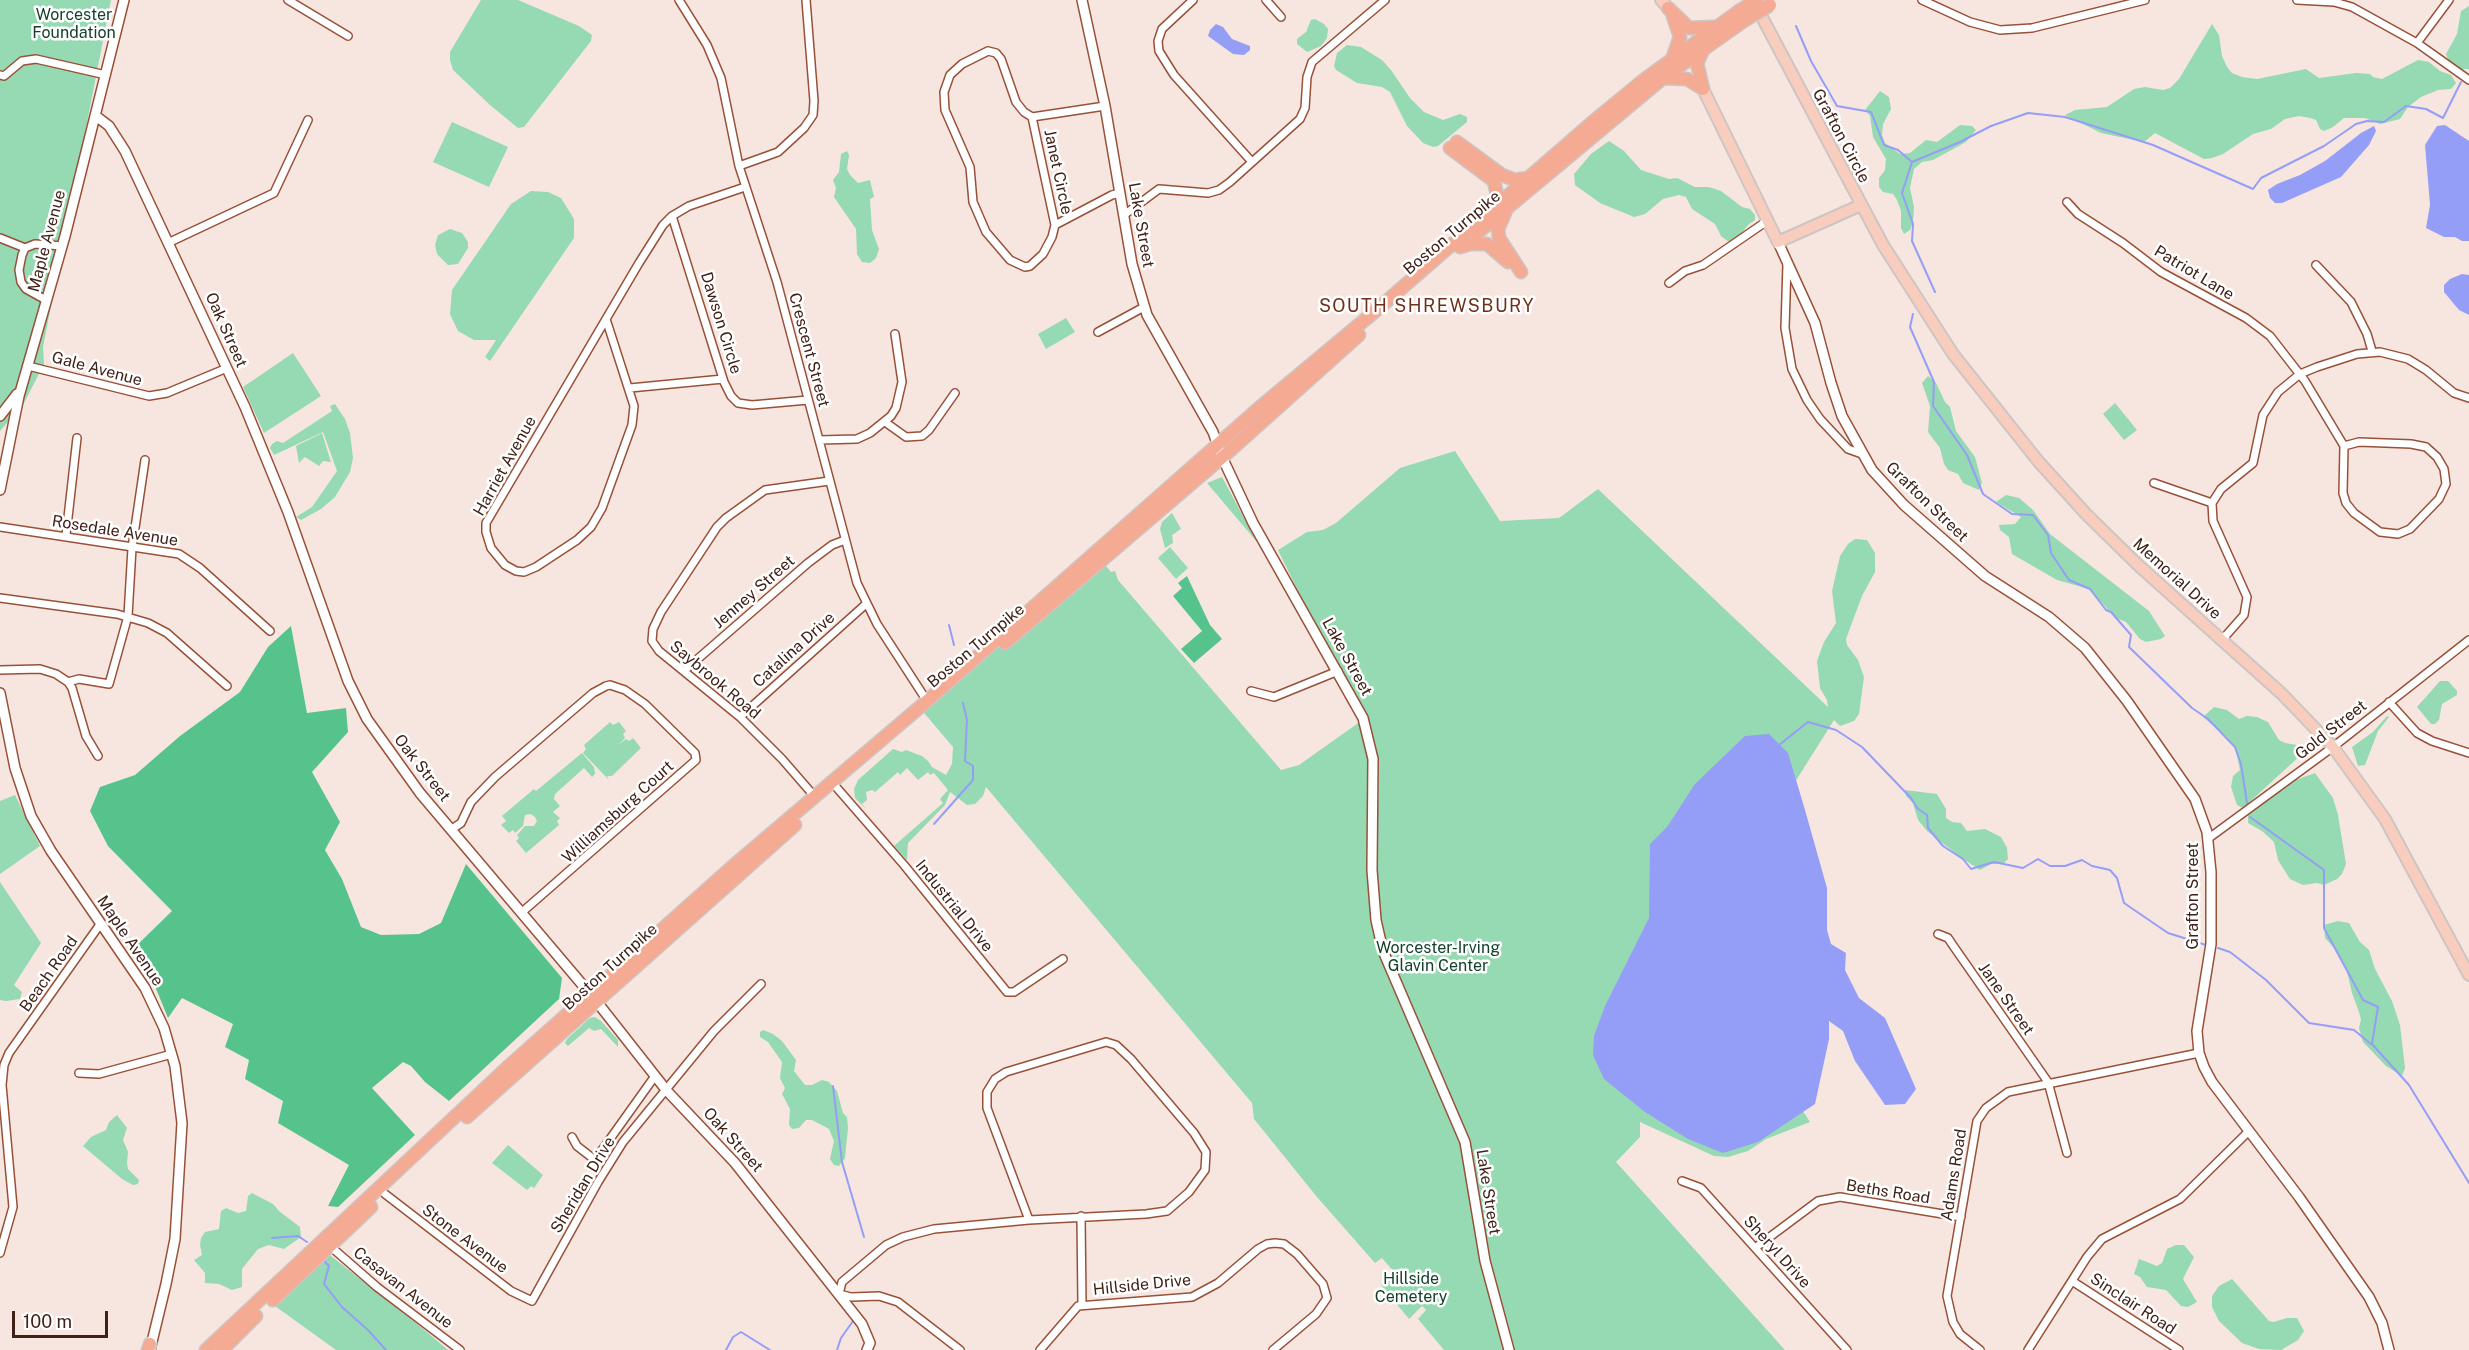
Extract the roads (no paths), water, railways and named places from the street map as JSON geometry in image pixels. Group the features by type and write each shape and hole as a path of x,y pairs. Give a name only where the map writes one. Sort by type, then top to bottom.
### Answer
{"highway":[{"name":"Boston Turnpike","path":"206,1350 816,796 1509,206 1663,78 1706,47 1742,16 1755,0"},
{"name":"Boston Turnpike","path":"222,1350 593,998 837,788 1528,178 1609,108 1717,26 1774,3"},
{"path":"1665,4 1689,28 1704,29 1717,26"},
{"path":"1665,4 1678,26 1680,37 1672,59"},
{"path":"1703,89 1698,61 1706,47"},
{"path":"1663,78 1685,78 1703,89"},
{"path":"1491,211 1496,196 1494,181 1454,145 1502,176 1515,180 1528,178"},
{"path":"1460,248 1470,244 1487,244 1521,272 1497,232 1499,223 1509,206"}],"main road":[{"name":"Grafton Circle","path":"1755,0 1861,205 1778,242"},
{"name":"Grafton Street","path":"1703,89 1778,242"},
{"name":"Memorial Drive","path":"1861,205 1906,284 1937,331 2021,440 2086,514 2118,546 2289,700 2333,747 2385,819 2469,975"}],"street":[{"name":"Maple Avenue","path":"0,490 21,390 62,246 124,0"},
{"path":"288,0 301,3 348,36"},
{"name":"Crescent Street","path":"679,0 713,57 725,97 739,166 777,282 857,582 866,604 927,701"},
{"path":"739,166 778,152 804,128 813,115 814,101 806,0"},
{"name":"Lake Street","path":"1083,0 1105,105 1132,264 1144,307 1220,451 1253,523 1362,715 1373,759 1373,902 1383,951 1465,1142 1485,1261 1509,1350"},
{"path":"1193,0 1162,29 1158,40 1159,51 1174,75 1252,162"},
{"path":"1266,0 1281,17"},
{"path":"1124,215 1159,189 1205,193 1216,191 1252,162 1300,119 1305,108 1307,77 1312,62 1385,0"},
{"path":"1922,0 1969,21 2000,30 2043,25 2145,0"},
{"path":"2297,0 2328,1 2346,5 2417,43 2469,80"},
{"path":"2417,43 2449,0"},
{"name":"Janet Circle","path":"984,52 993,52 1001,59 1016,102 1024,112 1032,117 1055,225 1043,254 1030,266 1025,267 1010,260 986,232 974,202 969,167 945,110 943,98 946,83 962,64 984,52"},
{"path":"1,77 19,62 36,59 106,75"},
{"path":"1032,117 1105,105"},
{"name":"Oak Street","path":"96,116 108,124 120,141 170,242 269,461 356,701 384,746 424,798 593,998 667,1091 735,1163 862,1324 870,1343 867,1350"},
{"path":"170,242 274,193 308,120"},
{"name":"Harriet Avenue","path":"606,319 634,406 632,425 602,508 596,519 577,540 536,567 524,572 510,568 498,556 488,540 486,523 606,319 656,235 672,216 689,206 745,187"},
{"path":"1055,225 1120,193"},
{"name":"Patriot Lane","path":"2067,202 2078,214 2122,242 2161,272 2263,329 2300,374 2344,446"},
{"name":"Dawson Circle","path":"672,216 723,379 731,396 744,404 808,400"},
{"path":"1669,283 1685,271 1703,265 1767,221"},
{"path":"0,238 25,248 41,243 62,246"},
{"name":"Grafton Street","path":"1778,242 1815,323 1839,406 1872,470 1895,496 1997,586 2062,626 2085,648 2127,701 2187,786 2199,807 2209,838 2212,928 2197,1031 2199,1053 2212,1082 2369,1297 2382,1323 2389,1350"},
{"path":"25,248 19,270 21,282 26,289 46,300"},
{"name":"Grafton Street","path":"1787,261 1785,328 1792,369 1807,400 1820,419 1848,449 1862,454"},
{"path":"2316,265 2351,302 2367,334 2372,351"},
{"path":"1098,332 1144,307"},
{"path":"819,440 857,439 870,434 885,422 896,408 902,382 895,334"},
{"path":"2222,640 2244,615 2247,597 2213,521 2212,503 2221,489 2253,463 2265,409 2278,392 2300,374 2325,364 2372,351 2408,359 2452,391 2469,398"},
{"name":"Gale Avenue","path":"28,366 144,396 167,393 227,368"},
{"path":"630,388 723,379"},
{"path":"14,419 0,416 21,390"},
{"path":"885,422 906,437 922,436 929,430 955,393"},
{"path":"0,428 11,430"},
{"path":"66,536 77,438"},
{"path":"2359,442 2411,444 2426,447 2437,457 2444,469 2443,492 2433,507 2410,529 2398,534 2380,532 2351,510 2344,498 2344,446 2359,442"},
{"path":"68,682 79,679 109,684 128,616 132,548 146,460"},
{"name":"Saybrook Road","path":"816,796 740,717 654,645 653,629 661,612 717,527 726,518 765,490 830,481"},
{"path":"2154,483 2212,503"},
{"name":"Rosedale Avenue","path":"0,527 170,552 185,557 270,631"},
{"name":"Jenney Street","path":"685,670 808,563 832,545 845,540"},
{"path":"0,598 128,616 161,629 226,686"},
{"name":"Catalina Drive","path":"740,717 866,604"},
{"name":"Gold Street","path":"2209,838 2333,747 2469,640"},
{"path":"0,670 40,669 56,674 68,682 87,736 98,756"},
{"path":"1251,691 1274,697 1338,672"},
{"name":"Williamsburg Court","path":"452,829 461,823 471,802 495,777 593,693 606,686 610,685 625,690 645,704 695,753 696,760 521,913"},
{"name":"Maple Avenue","path":"0,693 15,768 31,816 49,848 145,988 164,1028 172,1054 181,1102 181,1153 175,1239 151,1349"},
{"path":"2389,702 2417,734 2469,753"},
{"name":"Industrial Drive","path":"837,788 904,865 1007,992 1014,992 1063,959"},
{"name":"Beach Road","path":"0,1253 11,1218 13,1202 3,1103 3,1073 9,1053 101,923"},
{"name":"Jane Street","path":"1938,934 1948,938 2048,1083 2067,1153"},
{"name":"Sheridan Drive","path":"532,1301 615,1155 714,1031 760,984"},
{"path":"960,1350 898,1302 879,1296 851,1297 839,1294 842,1282 886,1245 903,1237 934,1229 1167,1211 1189,1192 1205,1170 1206,1152 1194,1133 1131,1059 1116,1045 1106,1042 1006,1072 995,1079 987,1092 987,1108 1029,1220"},
{"name":"Adams Road","path":"1980,1350 1960,1334 1948,1307 1950,1276 1977,1121 1986,1108 2008,1092 2199,1053"},
{"path":"79,1073 99,1074 172,1054"},
{"path":"572,1137 577,1146 595,1160 655,1076"},
{"path":"2028,1350 2102,1239 2180,1199 2249,1131"},
{"name":"Sheryl Drive","path":"1682,1181 1701,1188 1846,1350"},
{"name":"Stone Avenue","path":"385,1194 511,1291 532,1301"},
{"name":"Beths Road","path":"1755,1248 1818,1201 1840,1197 1961,1218"},
{"path":"1081,1216 1082,1305"},
{"name":"Hillside Drive","path":"1040,1350 1072,1311 1082,1305 1192,1297 1218,1282 1258,1249 1267,1244 1284,1244 1297,1254 1323,1284 1326,1298 1316,1314 1273,1350"},
{"name":"Casavan Avenue","path":"330,1246 377,1287 460,1350"},
{"name":"Sinclair Road","path":"2072,1281 2180,1350"}],"water":[{"path":"1216,24 1223,27 1232,39 1250,46 1250,50 1244,55 1233,54 1208,36"},
{"path":"2445,125 2469,141 2469,241 2444,237 2426,228 2430,205 2425,145 2437,126"},
{"path":"2374,126 2376,131 2369,145 2341,177 2282,203 2275,203 2270,198 2268,190 2325,161 2361,133"},
{"path":"2462,274 2469,275 2469,315 2459,310 2444,292 2444,285 2450,279"},
{"path":"1769,734 1788,753 1805,810 1827,888 1827,930 1831,944 1846,953 1845,970 1859,998 1885,1018 1916,1089 1905,1104 1885,1105 1855,1061 1843,1031 1829,1021 1829,1039 1815,1104 1758,1142 1723,1153 1688,1139 1645,1112 1604,1079 1593,1055 1594,1036 1605,1006 1649,918 1650,844 1667,827 1695,784 1745,736"}],"waterway":[{"path":"1796,26 1811,61 1837,106 1871,112 1884,145 1898,150 1912,162 1902,193 1913,224 1912,241 1935,292"},
{"path":"1912,162 1991,126 2028,113 2065,117 2153,145 2253,189 2261,178 2324,146 2356,124 2367,121 2384,122 2406,106 2426,109 2443,118 2461,82"},
{"path":"1913,314 1910,327 1934,382 1933,406 1967,455 1983,494 2012,514 2033,515 2048,535 2051,553 2069,580 2090,589 2106,610 2111,612 2131,635 2129,647 2192,708 2208,719 2235,747 2241,764 2247,803"},
{"path":"949,625 954,645"},
{"path":"934,824 973,780 973,766 965,761 967,720 963,703"},
{"path":"1779,745 1808,722 1836,730 1862,747 1911,798 1917,808 1927,815 1928,828 1943,846 1963,859 1971,869 1994,862 2023,868 2038,859 2050,866 2065,866 2082,860 2092,866 2110,870 2117,878 2124,903 2168,933 2206,945"},
{"path":"2250,817 2324,870 2324,928 2363,1000 2378,1007 2372,1044 2409,1085 2469,1183"},
{"path":"2218,948 2230,952 2266,980 2309,1023 2354,1030 2371,1044"},
{"path":"833,1086 842,1162 864,1237"},
{"path":"272,1238 298,1236 307,1242"},
{"path":"324,1261 329,1266 324,1284 342,1307 386,1350"},
{"path":"837,1350 841,1338 853,1321"},
{"path":"726,1350 733,1337 741,1332 770,1350"}],"district":[{"name":"SOUTH SHREWSBURY","path":"1427,306"}],"park label":[{"name":"Worcester Foundation","path":"74,24"},
{"name":"Worcester-Irving Glavin Center","path":"1438,957"},
{"name":"Hillside Cemetery","path":"1411,1288"}]}
